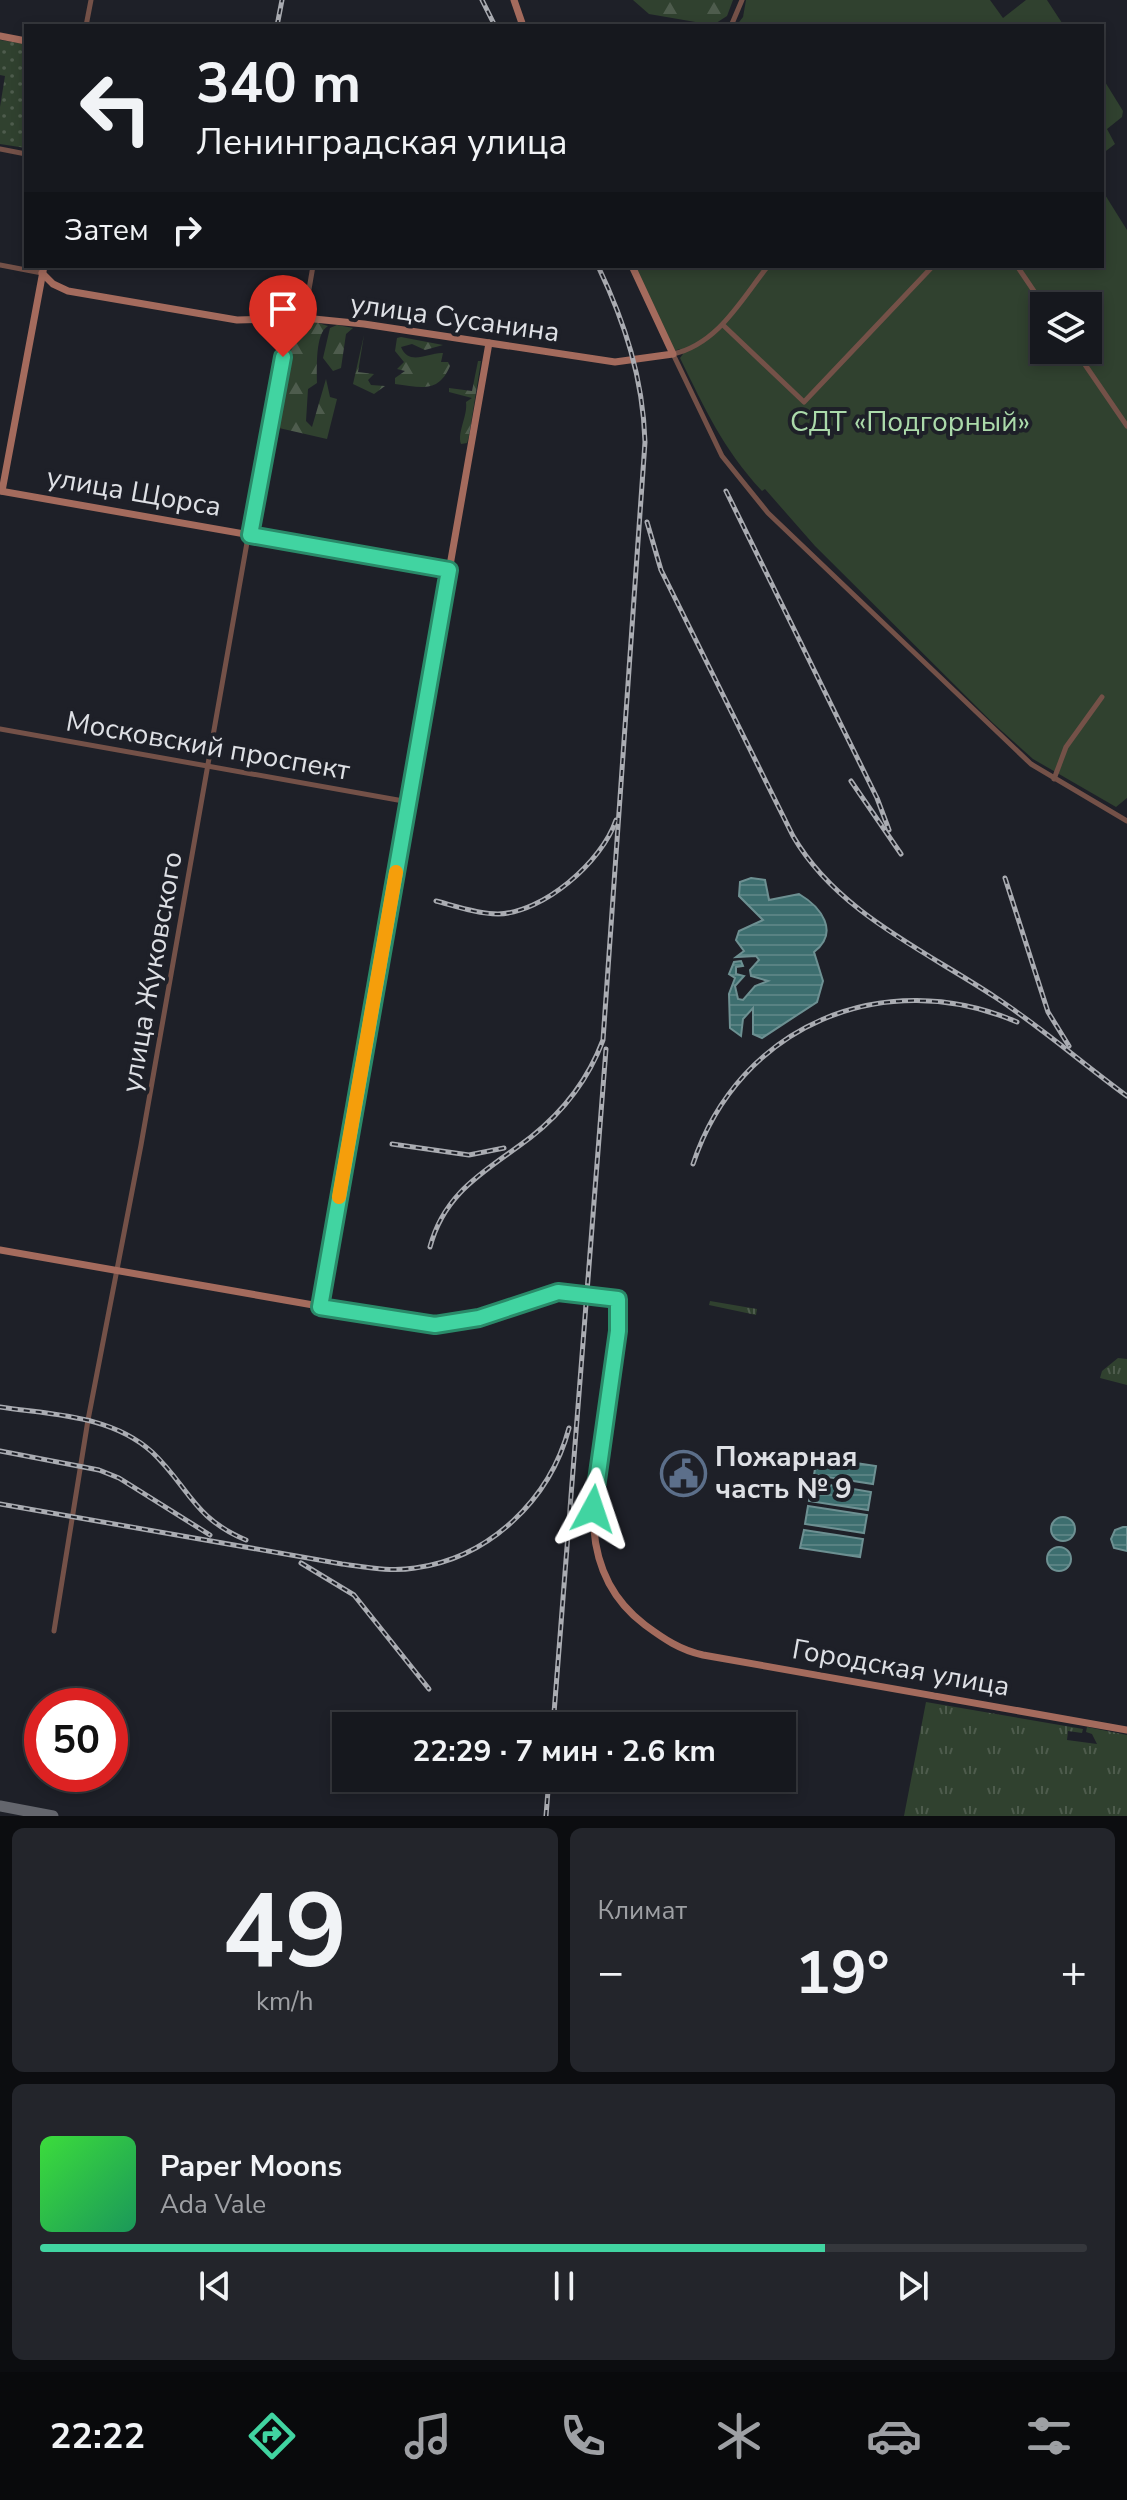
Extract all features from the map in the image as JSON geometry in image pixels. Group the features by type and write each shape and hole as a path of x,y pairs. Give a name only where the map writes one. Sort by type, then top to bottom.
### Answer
{"street":[{"path":"86,24 91,0"},
{"path":"514,0 522,24"},
{"path":"732,24 742,0"},
{"path":"0,36 24,41"},
{"path":"0,149 24,154"},
{"name":"улица Сусанина","path":"0,265 24,267"},
{"path":"304,318 313,268"},
{"path":"633,268 722,456 738,480 1007,743 1054,779 1127,821"},
{"path":"673,354 691,350 723,325 766,268"},
{"path":"723,325 804,402 931,268"},
{"path":"1018,268 1035,292"},
{"path":"1,491 43,269"},
{"name":"улица Сусанина","path":"43,269 53,284 68,291 237,320 304,318 615,362 673,354"},
{"name":"улица Жуковского","path":"54,1631 88,1420 118,1271 280,378 286,320"},
{"path":"0,1250 320,1307 489,343"},
{"path":"1085,364 1127,426"},
{"name":"улица Щорса","path":"1,491 449,570"},
{"path":"1054,779 1066,747 1102,697"},
{"name":"Московский проспект","path":"0,729 409,802"},
{"name":"Городская улица","path":"320,1307 435,1325 479,1318 558,1292 618,1299 618,1331 595,1481 594,1527 602,1563 617,1596 638,1619 669,1643 703,1655 1127,1730"}],"green space":[{"path":"633,0 733,0 727,16 715,24 649,14"},
{"path":"746,0 990,0 1003,18 1026,0 1047,0 1063,24 738,24 743,17"},
{"path":"0,40 24,44 24,148 0,144 0,107 5,76 0,75"},
{"path":"1104,80 1123,111 1122,117 1107,129 1115,144 1104,152"},
{"name":"СДТ «Подгорный»","path":"1104,193 1127,230 1127,798 1116,807 1033,759 815,546 736,460 698,394 680,358 683,354 680,349 674,351 636,268 1104,268"},
{"path":"312,321 328,326 319,343 317,383 308,389 306,421 312,427 326,379 330,397 337,399 327,439 279,428 275,420 289,334 299,324"},
{"path":"337,325 353,328 346,334 341,368 333,371 323,358 330,328"},
{"path":"364,335 358,372 374,374 368,380 371,385 385,386 374,394 353,384"},
{"path":"397,338 443,345 425,350 412,344 401,347 414,357 443,353 441,362 448,362 450,366 440,381 428,387 395,384 395,378 405,371 397,369 404,362 395,351"},
{"path":"478,361 481,361 469,436 467,443 461,444 466,402 472,398 449,392 449,388 472,391"},
{"path":"710,1301 757,1309 756,1315 709,1305"},
{"path":"1118,1358 1127,1359 1127,1385 1100,1378 1102,1371"},
{"path":"926,1702 1083,1729 1082,1733 1068,1731 1067,1740 1097,1744 1092,1734 1086,1732 1087,1727 1127,1735 1127,1816 904,1816"}],"shaded area":[{"path":"751,878 765,880 769,900 799,894 807,899 820,913 826,928 822,944 814,952 823,981 817,1002 762,1038 753,1034 753,1008 743,1019 741,1036 730,1028 729,994 735,978 729,974 734,962 741,961 743,966 736,967 736,974 744,976 735,986 738,999 743,1000 755,986 768,981 751,976 750,970 759,960 756,956 736,957 744,951 736,940 739,931 763,920 739,896 740,882"},
{"path":"817,1457 876,1466 873,1484 814,1475"},
{"path":"812,1482 871,1492 868,1510 809,1501"},
{"path":"808,1506 867,1515 864,1533 805,1524"},
{"path":"1058,1517 1068,1517 1075,1524 1075,1534 1068,1541 1058,1541 1051,1534 1051,1524"},
{"path":"1127,1527 1127,1551 1114,1548 1111,1539 1115,1530"},
{"path":"804,1530 863,1539 860,1557 800,1548"},
{"path":"1054,1547 1064,1547 1071,1554 1071,1564 1064,1571 1054,1571 1047,1564 1047,1554"}],"taxiway":[{"path":"0,1806 53,1816"}],"railway":[{"path":"277,24 282,0"},
{"path":"482,0 494,24"},
{"path":"430,1247 437,1227 457,1196 484,1171 543,1127 564,1105 590,1068 603,1040 645,442 641,396 631,351 599,268"},
{"path":"726,491 877,798 889,830"},
{"path":"647,522 661,570 793,836 811,863 858,908 1012,1009 1127,1096"},
{"path":"851,781 901,854"},
{"path":"436,901 498,914 533,905 569,882 584,868 609,836 616,820"},
{"path":"1005,878 1048,1012 1069,1046"},
{"path":"693,1164 715,1116 744,1075 781,1043 822,1020 868,1005 917,1001 967,1006 1017,1022"},
{"path":"554,1712 606,1049"},
{"path":"392,1144 469,1155 504,1148"},
{"path":"0,1407 61,1415 118,1430 152,1452 214,1522 246,1540"},
{"path":"0,1504 342,1564 387,1569 415,1568 468,1552 513,1521 547,1479 569,1428"},
{"path":"0,1451 99,1470 119,1478 210,1535"},
{"path":"301,1563 354,1595 429,1689"},
{"path":"546,1816 548,1792"}],"slow traffic":[{"path":"339,1197 396,872"}],"place":[{"name":"Пожарная часть № 9","path":"684,1473"}],"route":[{"path":"283,357 250,535 449,570 320,1307 435,1325 479,1318 564,1291 618,1299 618,1331 598,1456 593,1509"}]}
